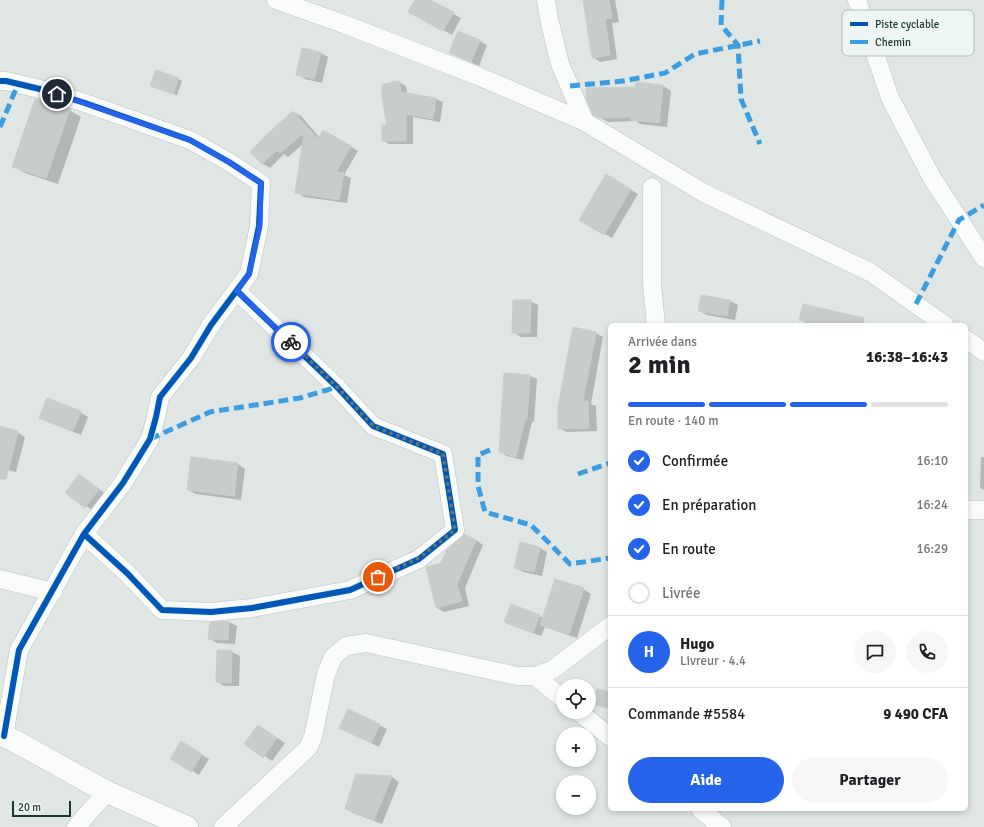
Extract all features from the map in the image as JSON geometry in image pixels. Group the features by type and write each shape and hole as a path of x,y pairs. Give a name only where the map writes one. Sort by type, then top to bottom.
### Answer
{"main road":[{"path":"2,735 107,792 187,827"}],"street":[{"path":"276,0 341,23 478,76 585,122 704,193 870,272 942,323"},
{"path":"546,0 548,19 560,64 585,122"},
{"path":"857,0 860,10"},
{"path":"876,56 890,98 932,178 984,258"},
{"path":"0,81 6,81 50,92 190,140 229,162 261,183 260,226 249,274 211,325 191,358 160,397 150,439 123,483 84,534 53,592 18,650 2,735"},
{"path":"652,187 652,284 656,323"},
{"path":"84,534 127,573 162,610 211,612 252,608 350,590 419,558 455,530 443,454 373,426 337,387 237,291"},
{"path":"968,341 984,352"},
{"path":"968,510 984,510"},
{"path":"0,579 53,592"},
{"path":"223,827 308,748 313,737 326,674 333,657 346,646 366,643 517,676 535,676 552,670 608,628"},
{"path":"535,676 556,693"},
{"path":"588,719 608,735"},
{"path":"76,827 107,792"},
{"path":"702,811 722,827"}],"building":[{"path":"415,0 430,0 454,12 443,31 408,12"},
{"path":"583,0 609,0 612,18 605,19 610,55 592,58"},
{"path":"458,31 480,40 471,62 449,53"},
{"path":"302,48 321,52 314,79 296,75"},
{"path":"156,70 179,78 173,94 150,86"},
{"path":"399,81 401,92 436,98 433,119 406,114 406,141 382,141 382,125 387,125 382,98 382,84"},
{"path":"636,82 663,85 659,123 631,120 632,117 599,118 593,115 586,98 586,88 635,87"},
{"path":"35,99 70,109 46,178 12,167"},
{"path":"293,111 318,139 323,130 351,146 336,172 344,173 339,200 295,193 304,133 280,153 277,150 262,164 250,152 265,136"},
{"path":"606,174 631,189 604,235 579,220"},
{"path":"701,295 730,300 727,316 698,311"},
{"path":"513,300 531,300 530,333 512,333"},
{"path":"803,304 864,318 863,323 812,323 799,320"},
{"path":"573,327 596,332 583,401 588,401 589,428 558,429 558,402"},
{"path":"504,373 530,375 527,419 525,419 516,457 499,452"},
{"path":"47,398 81,411 73,431 39,418"},
{"path":"0,426 18,431 6,479 0,479"},
{"path":"191,457 238,463 234,496 187,490"},
{"path":"79,474 99,489 85,508 65,493"},
{"path":"464,534 476,540 457,584 462,601 436,608 426,567 441,563 446,551"},
{"path":"520,542 540,547 534,572 514,568"},
{"path":"555,579 584,588 569,634 540,625"},
{"path":"511,604 540,615 533,633 504,622"},
{"path":"229,621 228,640 208,639 210,622"},
{"path":"217,650 232,651 231,683 216,682"},
{"path":"597,689 608,692 608,708 596,705"},
{"path":"348,709 380,724 371,743 339,728"},
{"path":"258,725 277,738 263,758 244,744"},
{"path":"181,741 202,754 191,772 170,759"},
{"path":"356,774 392,776 374,820 345,809"}],"marked path":[{"path":"722,0 721,25 738,45 741,99 760,144"},
{"path":"570,86 623,81 665,73 695,54 760,41"},
{"path":"0,127 18,84"},
{"path":"916,304 959,220 984,205"},
{"path":"150,439 210,412 300,398 337,387"},
{"path":"490,450 478,455 478,486 485,512 531,525 570,564 608,558"},
{"path":"578,474 608,464"}],"cycle path":[{"path":"0,81 6,81 44,90 190,140 229,162 261,183 259,226 249,274 211,325 191,358 160,397 150,439 123,483 84,534 19,650 4,736"},
{"path":"84,534 127,573 162,610 211,612 252,608 350,590 419,559 455,530 443,454 373,426 337,387 237,291"}],"way so far":[{"path":"291,342 337,387 373,426 443,454 455,530 419,558 378,577"}],"route":[{"path":"57,94 190,140 229,162 261,183 260,226 249,274 237,291 291,342"}]}
